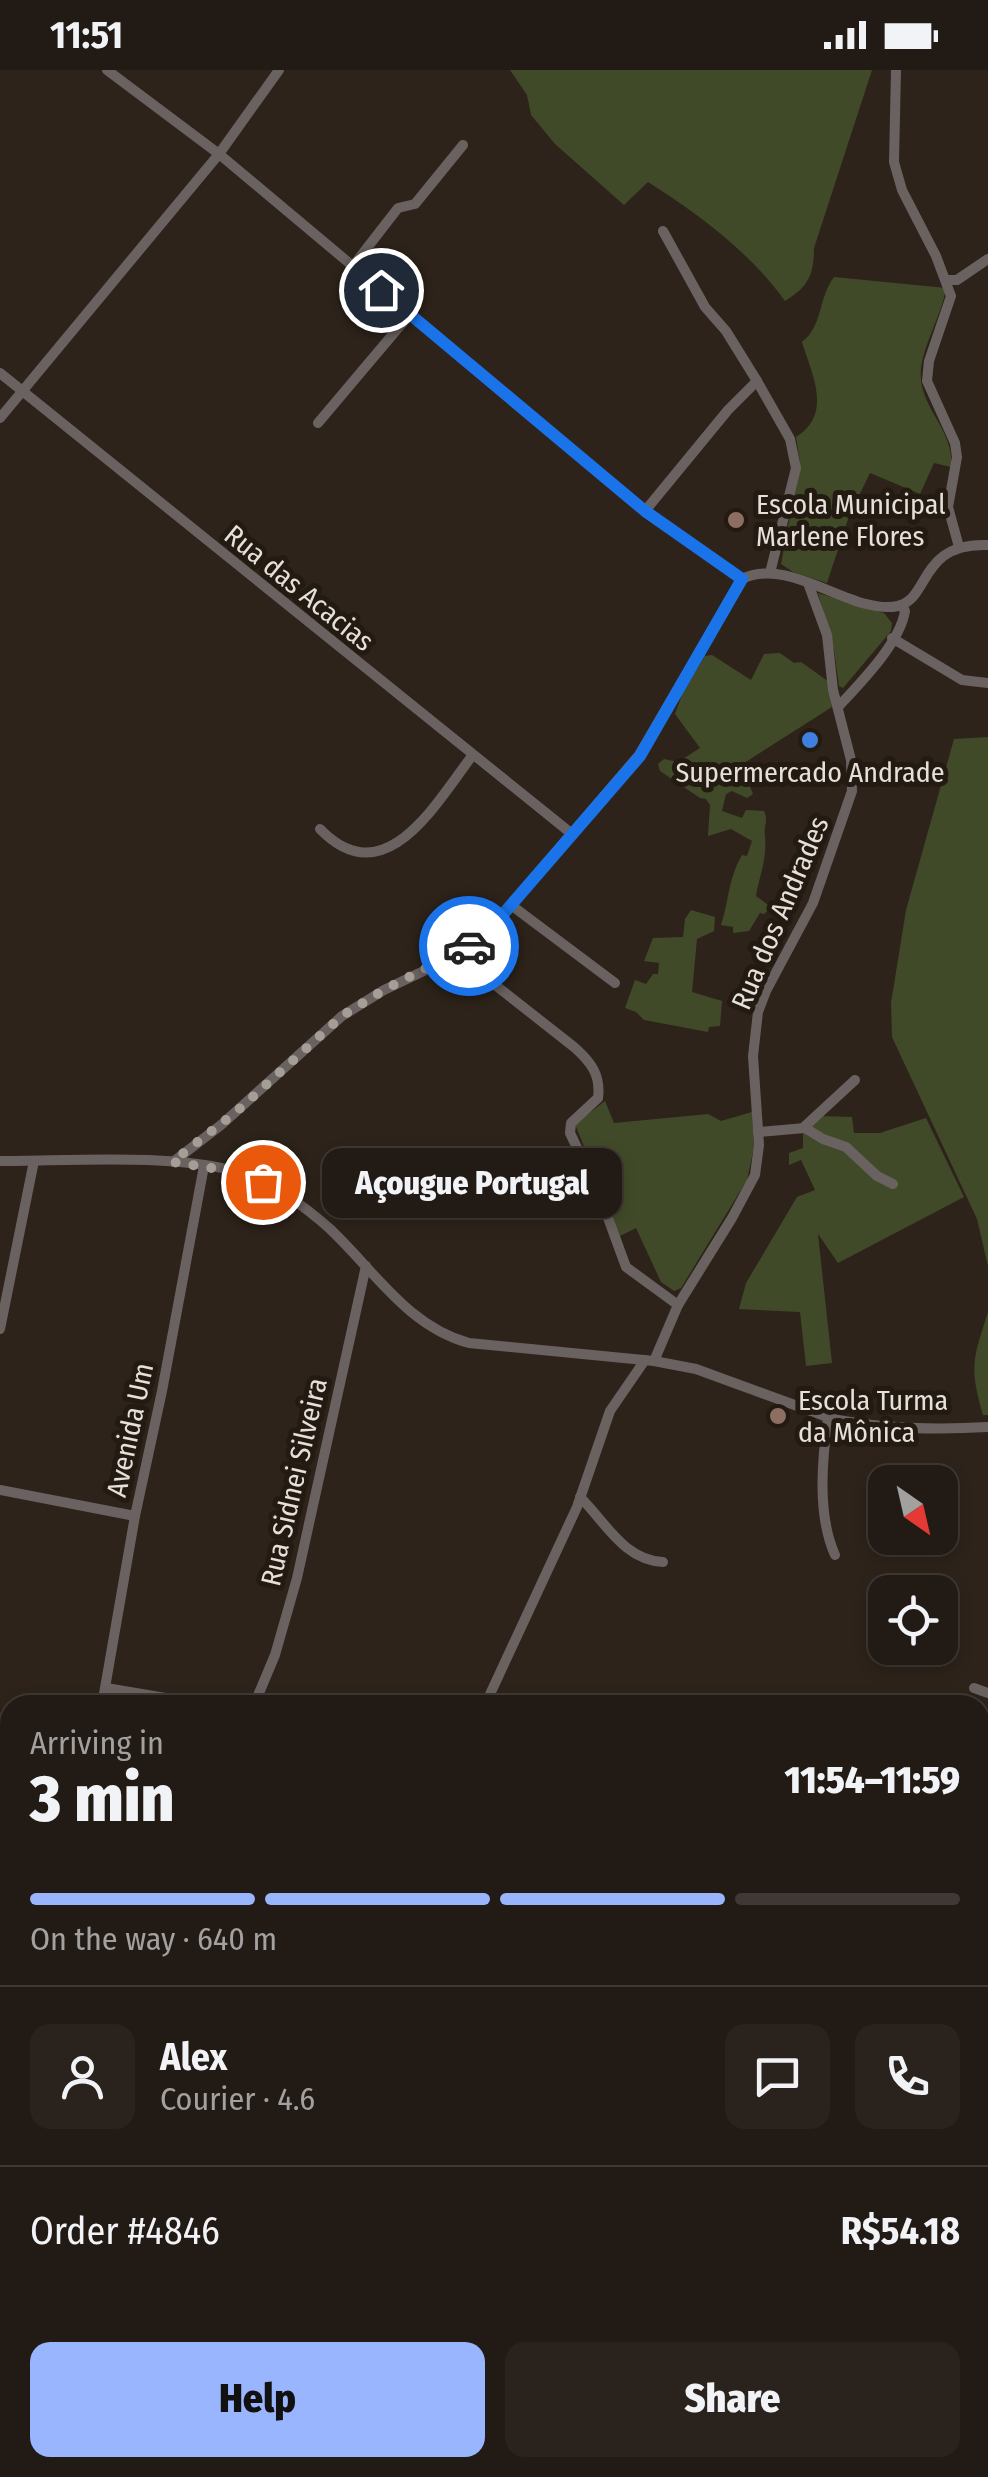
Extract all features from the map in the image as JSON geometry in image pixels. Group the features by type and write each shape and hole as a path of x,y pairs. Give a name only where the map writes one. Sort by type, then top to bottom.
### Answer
{"street":[{"path":"107,70 219,154 645,511 742,579"},
{"path":"0,418 219,154 279,70"},
{"path":"896,70 894,162 902,190 947,280 951,296 929,360 927,381 955,443 956,469 948,508 958,546"},
{"path":"352,266 398,208 415,204 463,144"},
{"path":"662,231 705,307 726,331 756,381 795,453 796,468 770,573"},
{"path":"947,280 957,280 988,258"},
{"path":"318,423 410,314"},
{"name":"Rua das Acacias","path":"0,374 572,834"},
{"path":"645,511 756,381"},
{"path":"172,1162 236,1112 342,1016 480,938 625,774 655,732 742,579 770,573 875,604 901,606 910,600 938,559 958,546 988,544"},
{"name":"Rua dos Andrades","path":"490,1695 580,1497 610,1410 649,1361 749,1188 758,1161 753,1056 758,1012 813,903 852,791 851,760 833,690 827,635 808,583"},
{"path":"839,706 904,619 901,606"},
{"path":"892,638 962,680 988,683"},
{"path":"320,828 331,840 356,851 398,844 418,826 472,756"},
{"path":"511,905 615,983"},
{"path":"456,955 592,1064 598,1098 574,1119 570,1133 600,1196 626,1267 678,1305"},
{"path":"803,1128 854,1080"},
{"path":"758,1132 803,1128 846,1147 877,1176 893,1184"},
{"path":"0,1161 172,1162 238,1172 284,1194 326,1225 421,1322 450,1338 649,1361 738,1383 828,1417 896,1428 988,1427"},
{"path":"0,1330 34,1161"},
{"name":"Avenida Um","path":"104,1695 135,1516 204,1166"},
{"name":"Rua Sidnei Silveira","path":"258,1695 275,1656 297,1578 366,1266"},
{"path":"828,1417 823,1461 826,1524 835,1555"},
{"path":"0,1490 135,1516"},
{"path":"580,1497 638,1558 664,1562"},
{"path":"106,1688 147,1695"},
{"path":"974,1688 988,1693"}],"green space":[{"path":"510,70 872,70 814,248 811,273 804,285 785,301 722,235 648,182 624,205 555,144 531,115 527,95"},
{"path":"834,277 946,288 923,358 921,379 927,401 948,443 951,467 934,463 920,494 870,473 849,516 827,583 781,564 800,462 796,437 807,428 817,406 814,380 802,342 814,328"},
{"path":"818,593 884,613 892,623 891,631 843,688 839,686 834,650"},
{"path":"780,653 829,682 832,707 741,765 753,794 747,798 732,791 726,794 722,811 742,818 746,810 764,811 765,852 756,896 771,907 760,913 749,931 733,933 733,927 721,925 734,873 752,841 731,829 708,836 710,805 706,799 660,771 658,764 664,759 678,762 700,748 675,714 683,692 705,656 712,655 751,680 764,654"},
{"path":"988,737 988,1266 977,1219 892,1037 891,1003 906,910 954,739"},
{"path":"691,910 715,917 714,931 697,939 692,992 722,1001 720,1026 709,1027 708,1032 644,1020 625,1008 635,980 646,984 653,974 658,974 659,963 644,961 653,938 683,937 685,919"},
{"path":"605,1101 614,1123 708,1114 721,1121 752,1112 754,1147 747,1180 681,1288 674,1291 661,1282 636,1228 620,1236 575,1124"},
{"path":"820,1116 852,1117 854,1133 880,1133 926,1118 964,1197 838,1263 818,1234 832,1363 806,1366 800,1312 739,1309 746,1283 797,1197 815,1190 801,1160 789,1165 789,1153 803,1148 803,1129"},
{"path":"988,1312 988,1415 983,1415 975,1363"}],"way so far":[{"path":"263,1182 238,1172 172,1162 236,1112 361,1002 469,946"}],"place":[{"name":"Escola Municipal Marlene Flores","path":"736,520"},
{"name":"Supermercado Andrade","path":"810,740"},
{"name":"Açougue Portugal","path":"263,1182"},
{"name":"Escola Turma da Mônica","path":"778,1416"}],"route":[{"path":"381,290 645,511 742,579 640,756 492,927 469,946"}]}
